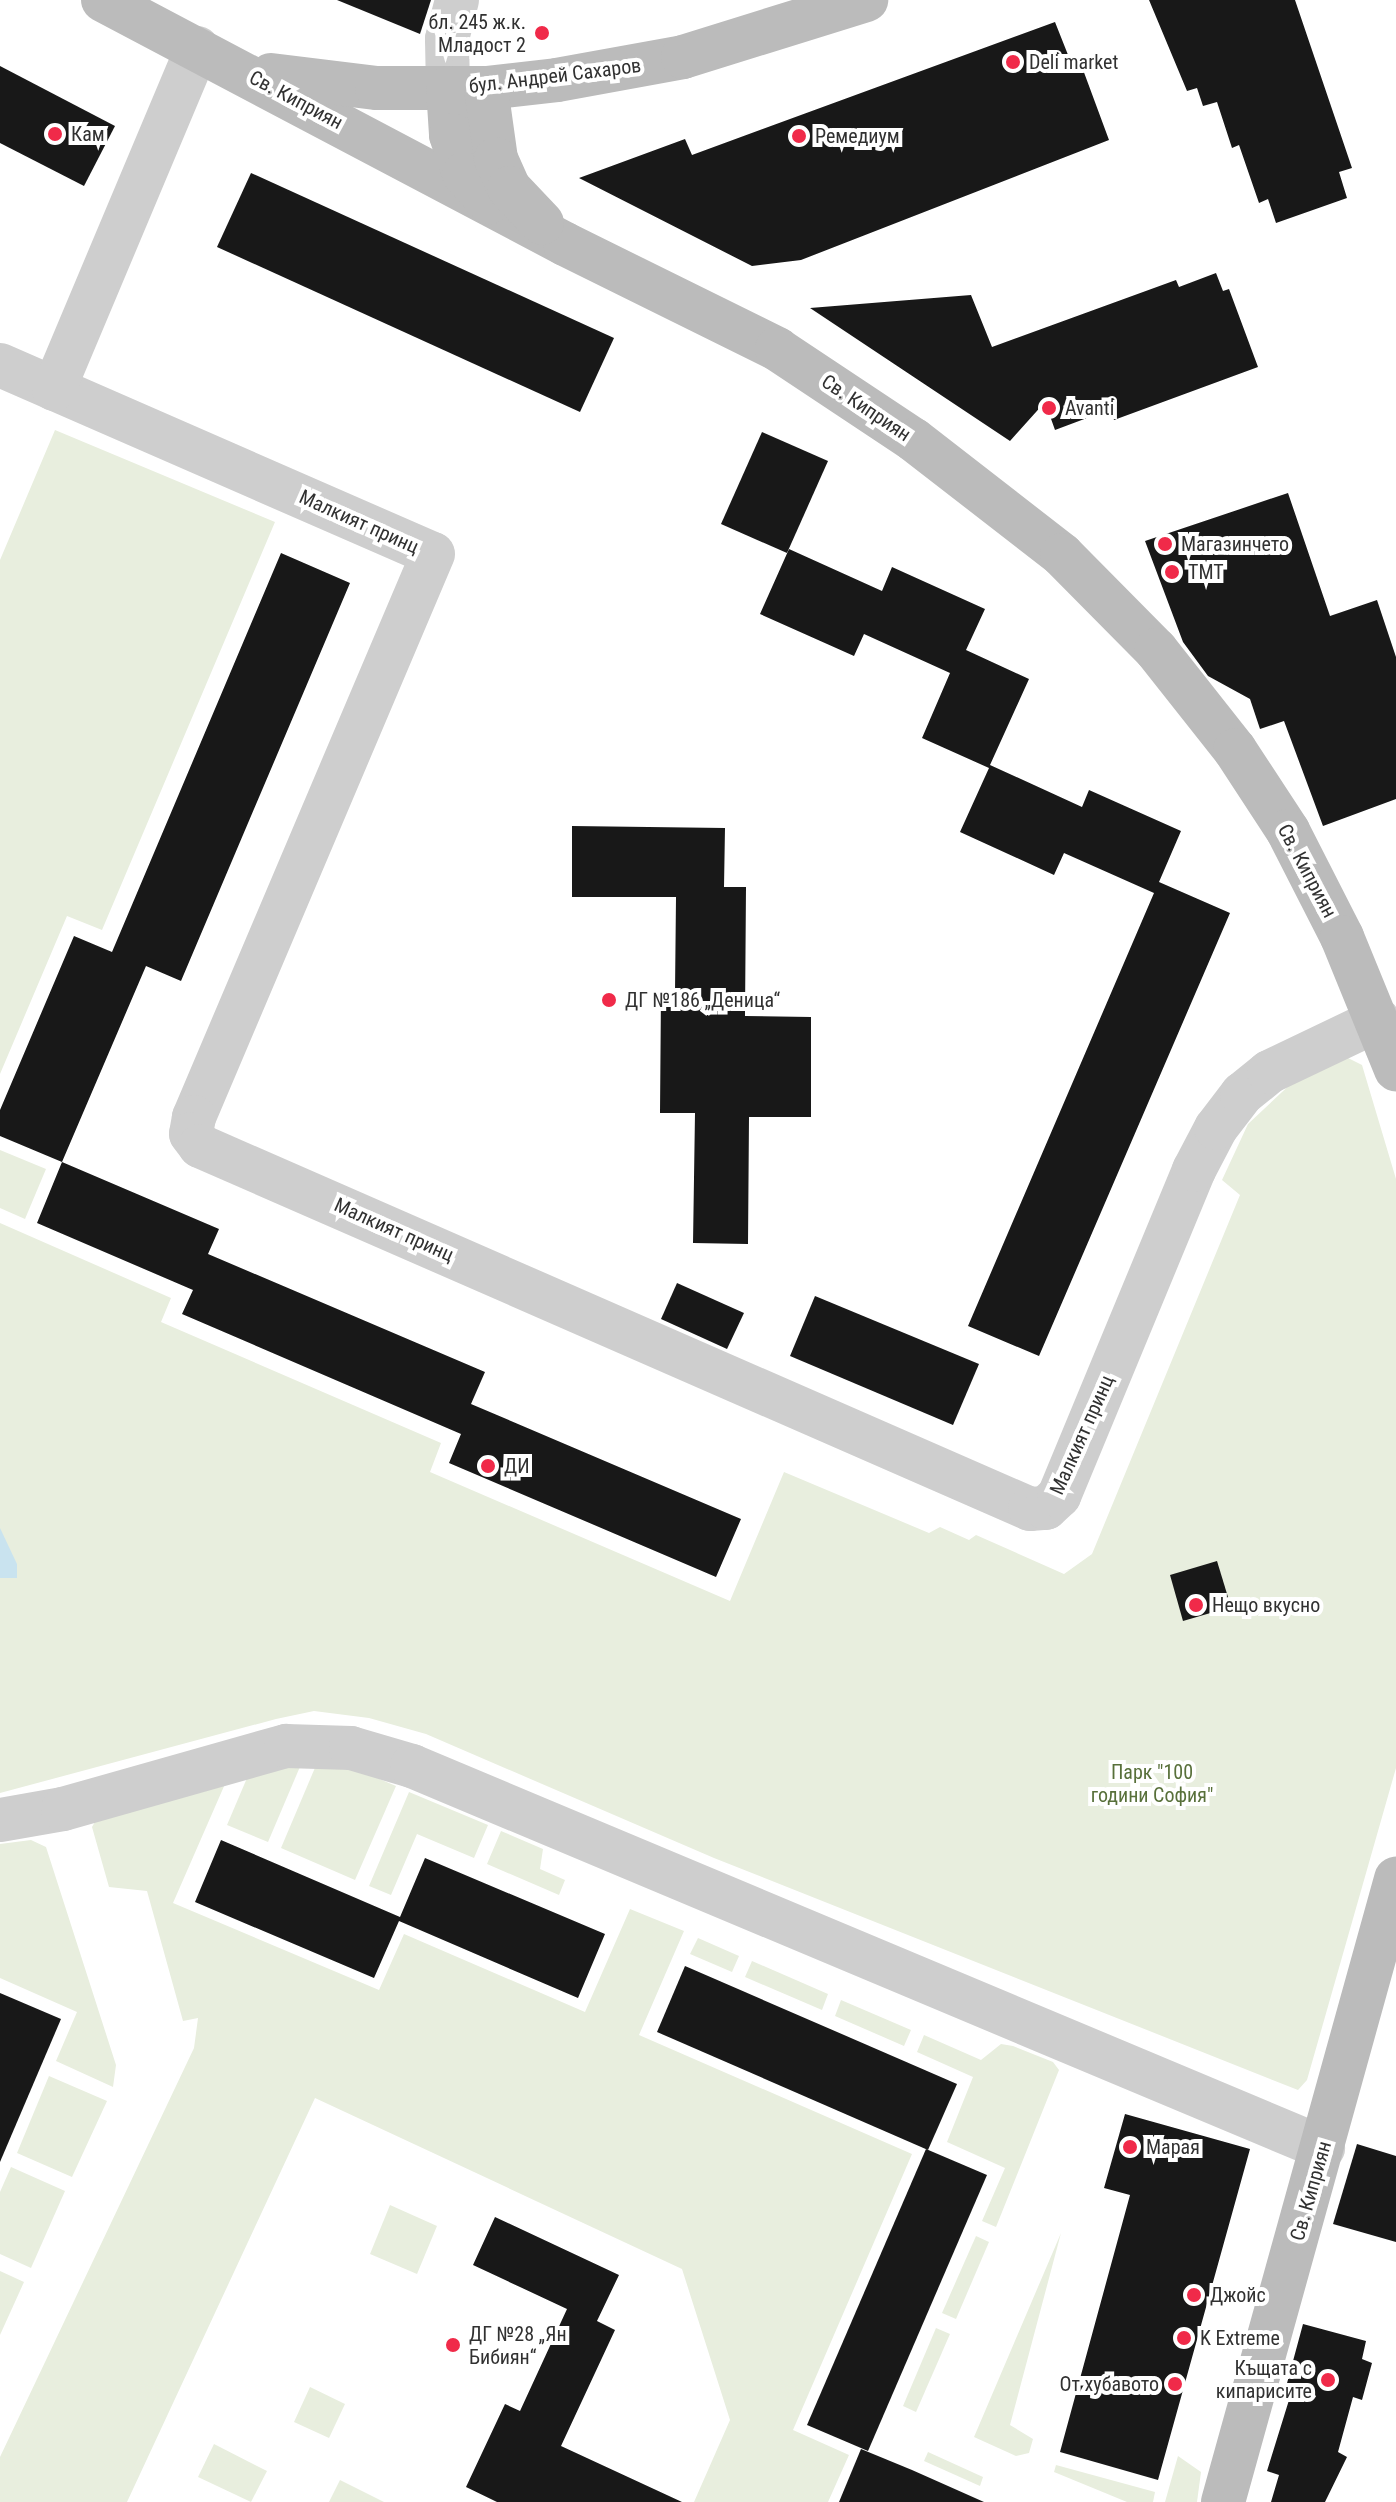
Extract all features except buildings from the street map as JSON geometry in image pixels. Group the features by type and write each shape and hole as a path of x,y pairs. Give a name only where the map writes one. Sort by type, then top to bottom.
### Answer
{"street":[{"name":"Св. Киприян","path":"103,0 565,244 777,349 914,440 1062,555 1156,650 1235,750 1288,831 1378,1020 1396,1069"},
{"path":"457,0 447,39 496,159 509,188 565,244"},
{"name":"бул. Андрей Сахаров","path":"237,69 316,83 467,88 683,57 866,0"},
{"path":"54,389 197,48"},
{"path":"467,88 451,135 464,174 492,206"},
{"name":"Малкият принц","path":"0,365 433,554 194,1117 191,1134 200,1146 1030,1509 1046,1508 1059,1496 1216,1128 1242,1094 1269,1072 1378,1020"},
{"path":"0,1820 63,1809 286,1746 351,1748 412,1766 1323,2148"},
{"name":"Св. Киприян","path":"1223,2502 1396,1879"}],"green space":[{"path":"55,430 275,522 102,930 67,916 0,1074 0,560"},
{"name":"Парк \"100 години София\"","path":"1346,1057 1362,1065 1396,1179 1396,1768 1307,2080 1298,2090 714,1858 426,1734 369,1718 314,1711 0,1793 0,1223 171,1298 161,1322 441,1443 430,1472 730,1601 784,1472 929,1533 940,1527 969,1540 976,1535 1064,1574 1092,1554 1240,1195 1222,1180 1248,1124 1297,1078"},
{"path":"0,1150 46,1169 25,1219 0,1208"},
{"path":"302,1762 268,1842 227,1825 250,1771"},
{"path":"317,1763 351,1767 396,1786 355,1880 281,1848"},
{"path":"225,1784 173,1903 379,1990 404,1934 585,2012 630,1909 684,1931 639,2035 912,2154 793,2430 849,2455 828,2502 694,2502 730,2420 682,2269 315,2098 127,2502 0,2502 0,2457 194,2048 198,2018 183,2021 147,1891 109,1887 92,1827 96,1820"},
{"path":"409,1792 488,1825 474,1858 417,1834 391,1895 369,1886"},
{"path":"501,1831 543,1849 540,1869 565,1880 559,1895 487,1864"},
{"path":"31,1840 46,1847 116,2065 113,2087 56,2061 77,2012 0,1978 0,1844"},
{"path":"698,1938 739,1956 732,1972 690,1954"},
{"path":"752,1961 828,1994 822,2010 745,1977"},
{"path":"841,2000 911,2030 904,2046 835,2016"},
{"path":"924,2035 981,2060 1001,2044 1013,2046 1053,2062 1059,2070 996,2227 982,2221 1005,2168 947,2142 973,2077 917,2052"},
{"path":"49,2076 107,2101 72,2177 17,2153"},
{"path":"11,2167 65,2191 31,2268 0,2254 0,2192"},
{"path":"390,2205 437,2226 417,2274 370,2254"},
{"path":"1061,2233 1010,2425 1033,2439 1029,2453 1016,2456 974,2437"},
{"path":"976,2236 989,2242 956,2319 942,2313"},
{"path":"0,2271 24,2282 0,2335"},
{"path":"936,2328 950,2334 916,2412 903,2406"},
{"path":"310,2387 345,2404 329,2438 294,2422"},
{"path":"214,2444 267,2471 251,2502 198,2477"},
{"path":"928,2452 983,2477 980,2486 924,2461"},
{"path":"1178,2456 1201,2472 1197,2502 1165,2502"},
{"path":"1056,2465 1155,2492 1153,2502 1127,2502 1054,2472"},
{"path":"340,2480 384,2502 329,2502"}],"water":[{"path":"0,1528 17,1564 17,1578 0,1578"}],"place":[{"name":"бл. 245 ж.к. Младост 2","path":"542,33"},
{"name":"Deli market","path":"1013,62"},
{"name":"Кам","path":"55,134"},
{"name":"Ремедиум","path":"799,136"},
{"name":"Avanti","path":"1049,408"},
{"name":"Магазинчето","path":"1165,544"},
{"name":"TMT","path":"1172,572"},
{"name":"ДГ №186 „Деница“","path":"609,1000"},
{"name":"ДИ","path":"488,1466"},
{"name":"Нещо вкусно","path":"1196,1605"},
{"name":"Марая","path":"1130,2147"},
{"name":"Джойс","path":"1194,2295"},
{"name":"K Extreme","path":"1184,2338"},
{"name":"ДГ №28 „Ян Бибиян“","path":"453,2345"},
{"name":"Къщата с кипарисите","path":"1328,2380"},
{"name":"От хубавото","path":"1175,2384"}]}
